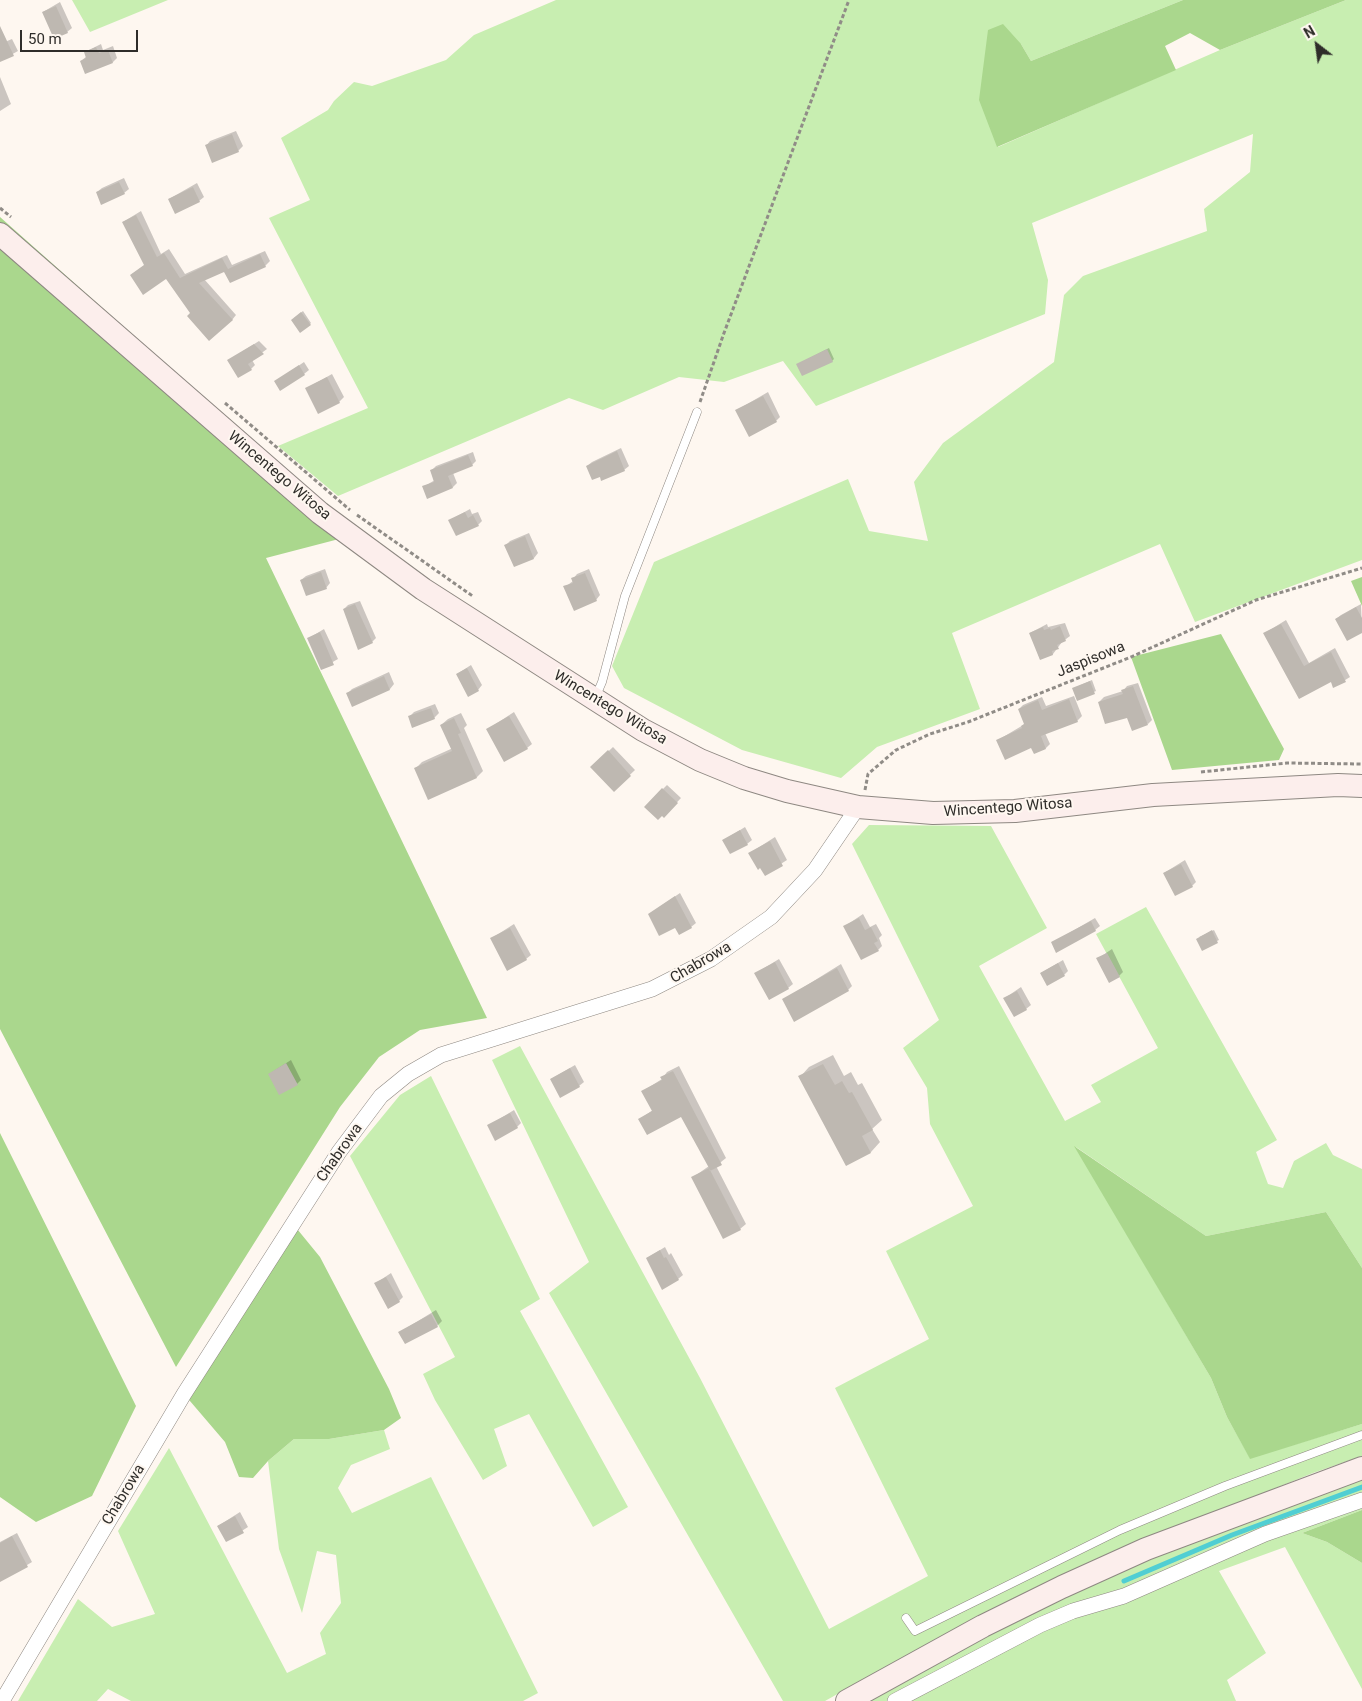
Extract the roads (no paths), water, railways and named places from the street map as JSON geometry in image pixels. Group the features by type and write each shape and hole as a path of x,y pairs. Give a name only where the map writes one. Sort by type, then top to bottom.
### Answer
{"main road":[{"name":"Wincentego Witosa","path":"7,227 320,513 423,590 594,700 643,730 700,760 744,778 787,791 860,794 932,813 1016,811 1153,795 1338,785 1362,786"},
{"path":"847,1701 983,1626 1146,1549 1362,1468"}],"street":[{"name":"Chabrowa","path":"2,1701 184,1394 339,1152 381,1096 408,1074 441,1055 652,989 711,959 777,910 815,870 860,794"},
{"path":"895,1701 1032,1630 1073,1611 1124,1596 1265,1534 1362,1500"}],"lane":[{"path":"594,700 602,682 625,596 697,412"},
{"path":"906,1618 915,1631 1120,1530 1225,1486 1362,1435"}],"waterway":[{"path":"1124,1581 1232,1535 1362,1487"}]}
